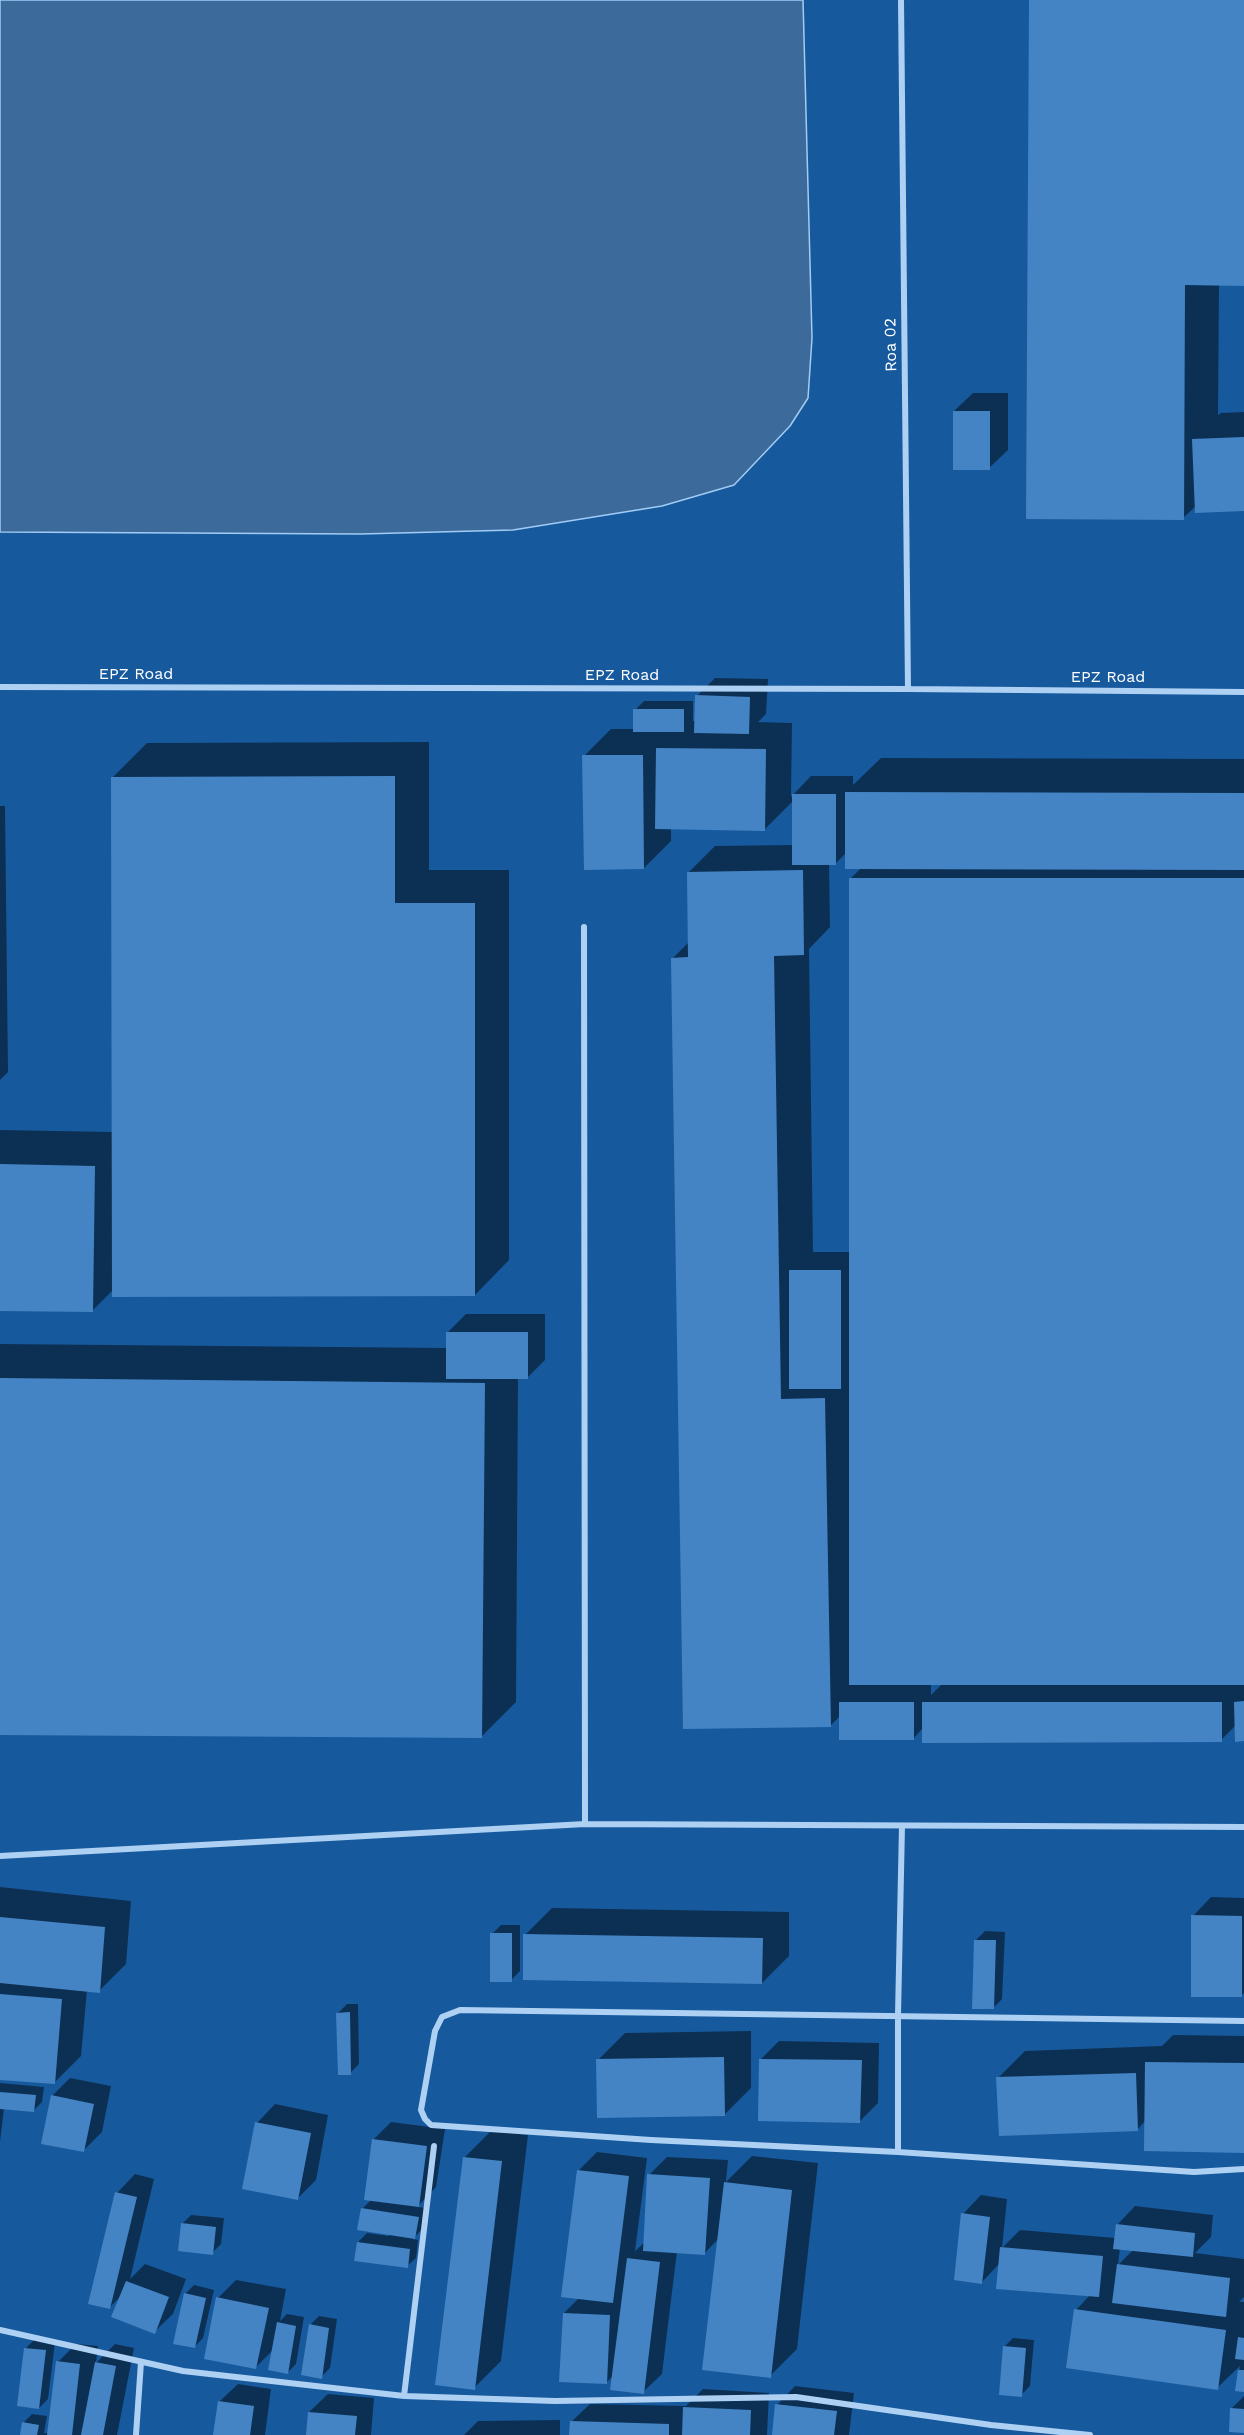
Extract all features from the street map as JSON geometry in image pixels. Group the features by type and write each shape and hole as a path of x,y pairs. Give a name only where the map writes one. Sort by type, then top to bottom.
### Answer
{"street":[{"name":"Roa 02","path":"901,0 908,689"},
{"name":"EPZ Road","path":"0,687 1244,692"},
{"path":"584,927 585,1824"},
{"path":"0,1857 585,1824 1244,1827"},
{"path":"898,2152 902,1826"},
{"path":"1244,2021 460,2010 442,2016 435,2031 421,2110 430,2124 651,2140 898,2152 1194,2172 1244,2169"},
{"path":"404,2396 434,2146"},
{"path":"0,2330 183,2371 404,2396 555,2401 796,2397 991,2425 1090,2435"},
{"path":"136,2435 141,2362"}],"water":[{"path":"0,0 803,0 812,338 808,398 790,426 734,485 662,506 513,530 361,534 0,532"}],"building":[{"path":"1029,0 1244,0 1244,286 1185,285 1184,520 1026,519"},
{"path":"953,411 990,411 990,470 953,470"},
{"path":"1244,437 1244,511 1195,513 1192,439"},
{"path":"695,695 750,697 749,734 694,733"},
{"path":"633,709 684,709 684,732 633,732"},
{"path":"656,748 766,749 765,831 655,829"},
{"path":"582,755 643,755 644,869 584,870"},
{"path":"395,776 395,903 475,903 475,1296 112,1297 111,777"},
{"path":"845,792 1244,793 1244,870 845,869"},
{"path":"792,794 836,794 836,865 792,865"},
{"path":"803,870 804,955 774,956 781,1399 825,1398 831,1727 683,1729 671,958 688,957 687,872"},
{"path":"849,878 1244,878 1244,1685 849,1685"},
{"path":"0,1164 95,1166 93,1312 0,1311"},
{"path":"789,1270 841,1270 841,1389 789,1389"},
{"path":"446,1332 528,1332 528,1379 446,1379"},
{"path":"0,1378 485,1383 482,1738 0,1735"},
{"path":"1244,1701 1244,1741 1235,1742 1234,1702"},
{"path":"839,1702 914,1702 914,1740 839,1740"},
{"path":"922,1702 1222,1702 1222,1742 922,1743"},
{"path":"1191,1915 1242,1916 1242,1997 1191,1997"},
{"path":"0,1917 105,1927 100,1993 0,1983"},
{"path":"490,1933 512,1933 512,1982 490,1982"},
{"path":"523,1934 763,1938 762,1984 523,1980"},
{"path":"974,1940 996,1940 994,2009 972,2009"},
{"path":"0,1994 62,1999 55,2084 0,2080"},
{"path":"350,2012 351,2075 338,2075 336,2013"},
{"path":"724,2057 725,2116 597,2118 596,2059"},
{"path":"759,2059 862,2060 860,2123 758,2121"},
{"path":"1145,2062 1244,2063 1244,2153 1144,2151"},
{"path":"1136,2073 1138,2131 999,2136 996,2077"},
{"path":"0,2092 36,2095 34,2112 0,2109"},
{"path":"51,2095 94,2104 84,2152 41,2144"},
{"path":"255,2122 311,2133 298,2200 242,2189"},
{"path":"372,2139 427,2146 419,2207 364,2200"},
{"path":"463,2157 502,2161 475,2390 435,2385"},
{"path":"577,2170 629,2176 613,2303 561,2297"},
{"path":"647,2174 710,2178 705,2255 643,2251"},
{"path":"724,2182 792,2190 771,2378 702,2370"},
{"path":"115,2192 137,2197 110,2309 88,2304"},
{"path":"361,2208 419,2217 415,2239 357,2230"},
{"path":"961,2213 990,2217 982,2284 954,2280"},
{"path":"181,2223 216,2227 213,2255 178,2251"},
{"path":"1116,2224 1195,2233 1193,2257 1113,2249"},
{"path":"357,2242 410,2249 408,2268 354,2261"},
{"path":"1000,2247 1103,2256 1099,2297 996,2289"},
{"path":"627,2258 660,2262 644,2394 610,2390"},
{"path":"1117,2264 1230,2278 1226,2317 1112,2303"},
{"path":"126,2281 169,2297 155,2334 111,2317"},
{"path":"184,2293 206,2298 195,2348 173,2344"},
{"path":"216,2297 269,2308 256,2369 204,2359"},
{"path":"1074,2309 1226,2330 1218,2390 1066,2368"},
{"path":"563,2313 610,2315 607,2384 559,2382"},
{"path":"277,2322 296,2326 288,2374 268,2370"},
{"path":"309,2324 329,2328 322,2379 301,2375"},
{"path":"1238,2337 1244,2338 1244,2360 1235,2359"},
{"path":"1003,2346 1026,2348 1022,2397 999,2395"},
{"path":"24,2348 46,2350 39,2409 17,2406"},
{"path":"56,2361 80,2364 72,2435 47,2435"},
{"path":"95,2362 116,2366 103,2435 81,2435"},
{"path":"1238,2370 1244,2370 1244,2392 1235,2391"},
{"path":"218,2401 254,2406 250,2435 213,2435"},
{"path":"775,2404 837,2411 834,2435 772,2435"},
{"path":"683,2407 751,2410 750,2435 682,2435"},
{"path":"1230,2408 1244,2409 1244,2433 1229,2432"},
{"path":"308,2412 357,2416 355,2435 306,2435"},
{"path":"570,2421 669,2424 669,2435 569,2435"},
{"path":"22,2422 39,2425 37,2435 20,2435"}]}
